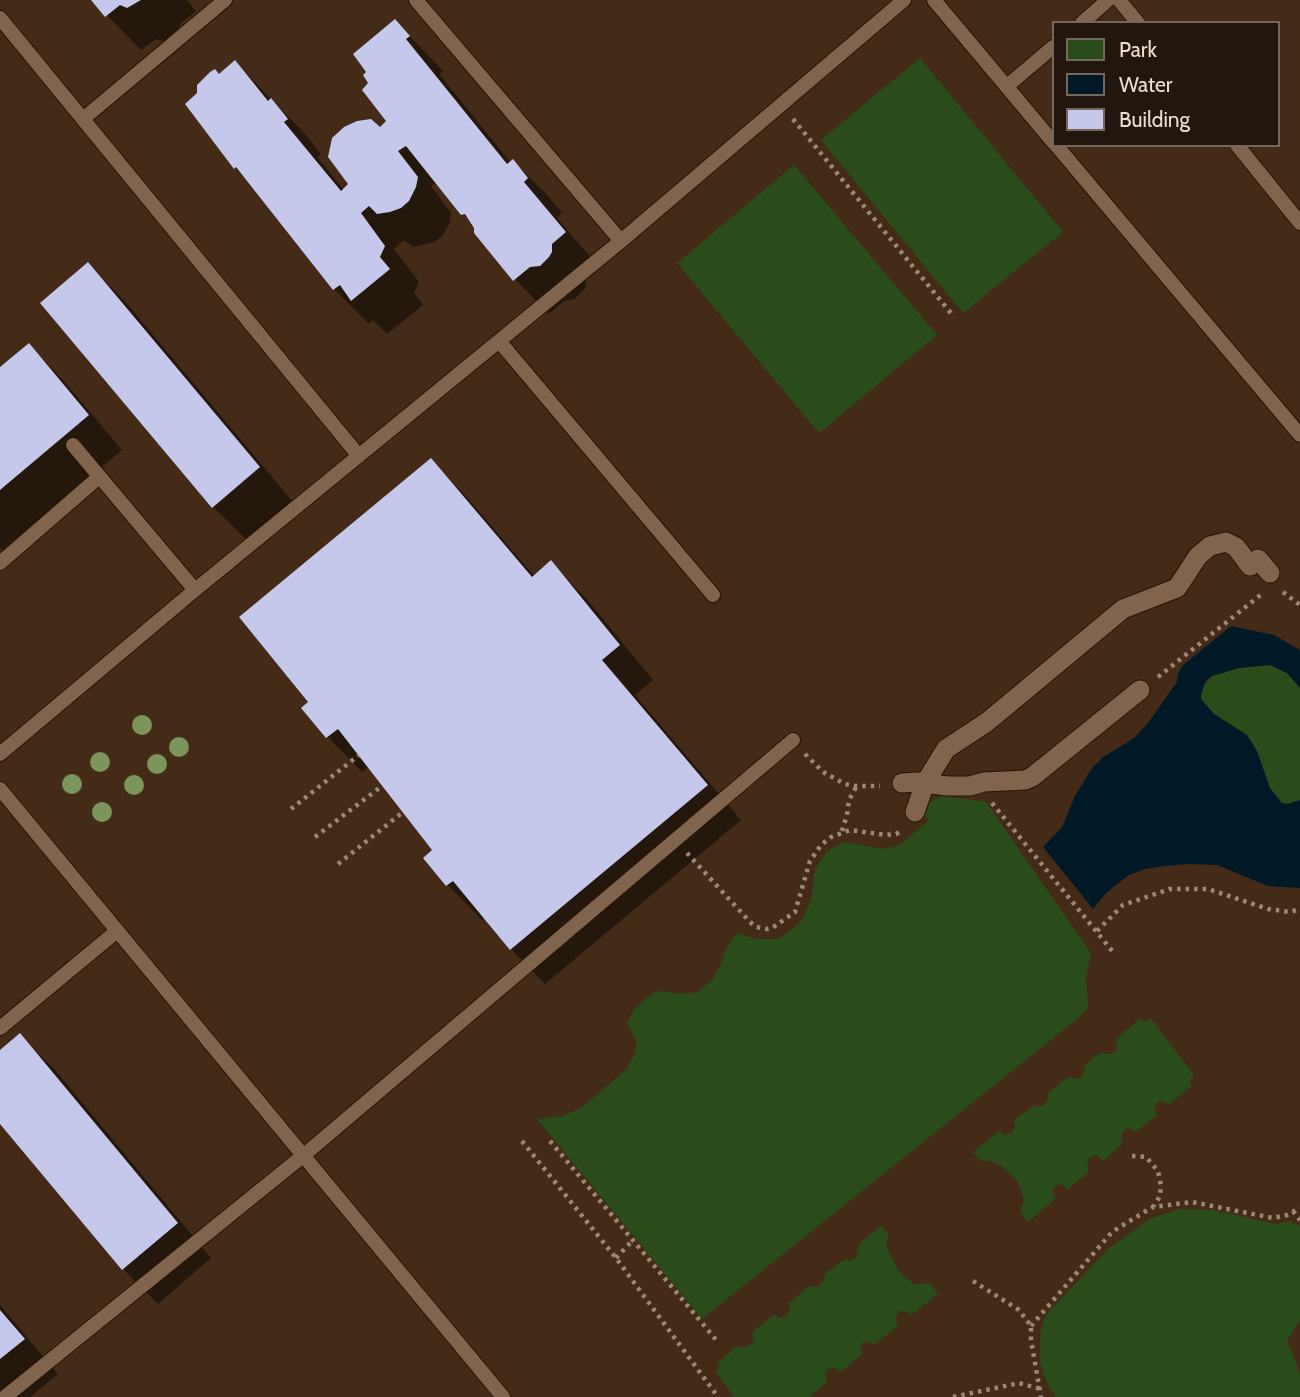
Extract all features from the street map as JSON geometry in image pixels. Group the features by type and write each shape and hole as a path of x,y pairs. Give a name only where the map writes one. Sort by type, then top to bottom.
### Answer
{"street":[{"path":"915,811 938,758 954,741 987,722 1123,609 1177,588 1198,556 1210,546 1226,542 1236,547 1250,566 1258,559 1269,581"},
{"path":"902,783 970,786 984,782 1025,780 1140,690"}],"lane":[{"path":"83,119 225,0"},
{"path":"416,0 621,241"},
{"path":"0,754 195,590 621,241 904,0"},
{"path":"934,0 1052,140"},
{"path":"1084,21 1108,0"},
{"path":"1119,0 1136,21"},
{"path":"0,18 359,456"},
{"path":"1007,86 1052,48"},
{"path":"1058,147 1300,435"},
{"path":"1239,147 1300,221"},
{"path":"499,341 713,595"},
{"path":"73,445 195,590"},
{"path":"0,563 99,477"},
{"path":"5,1397 304,1155 793,740"},
{"path":"0,789 503,1397"},
{"path":"0,1028 117,931"}],"path":[{"path":"781,104 954,317"},
{"path":"1140,690 1269,581"},
{"path":"1283,592 1300,605"},
{"path":"793,740 823,772 845,784 856,787 902,783"},
{"path":"291,809 359,755"},
{"path":"315,837 382,786"},
{"path":"842,832 849,800 856,787"},
{"path":"989,800 1113,952"},
{"path":"675,841 750,922 756,927 767,929 795,912 810,861 821,845 850,830 896,834 906,826 915,811"},
{"path":"338,864 403,812"},
{"path":"1097,931 1123,905 1170,889 1208,889 1268,909 1290,912 1300,909"},
{"path":"522,1141 616,1258 718,1397"},
{"path":"550,1141 717,1341"},
{"path":"1132,1156 1146,1157 1158,1171 1161,1179 1160,1196 1153,1207"},
{"path":"1031,1326 1112,1232 1153,1207 1192,1202 1273,1218 1300,1208"},
{"path":"1293,1212 1300,1220"},
{"path":"616,1258 632,1241"},
{"path":"973,1282 1019,1310 1031,1326 1041,1397"},
{"path":"953,1397 1019,1383 1041,1390"}],"green space":[{"path":"920,58 1063,232 963,313 821,140"},
{"path":"794,165 937,335 819,433 677,263"},
{"path":"1270,665 1287,673 1300,688 1300,800 1288,804 1282,803 1270,788 1253,743 1214,714 1201,699 1202,688 1212,676 1239,668"},
{"path":"942,796 986,802 1091,953 1086,977 1088,1008 702,1319 537,1119 562,1116 581,1108 627,1069 635,1053 636,1039 627,1024 633,1011 645,999 657,991 682,994 697,992 711,981 720,967 726,948 737,933 756,939 779,939 801,922 811,900 815,869 827,851 844,842 884,849 900,845 929,820 919,812 924,805"},
{"path":"1140,1019 1145,1022 1151,1019 1194,1075 1189,1082 1192,1086 1169,1104 1162,1101 1157,1103 1154,1109 1157,1115 1136,1132 1129,1128 1123,1131 1123,1143 1103,1161 1096,1155 1089,1158 1089,1172 1067,1190 1062,1184 1054,1187 1052,1191 1056,1198 1028,1222 1020,1212 1024,1200 1018,1182 1004,1168 992,1161 981,1161 973,1152 999,1131 1005,1135 1011,1133 1015,1128 1014,1120 1033,1106 1043,1106 1048,1100 1048,1093 1068,1077 1081,1077 1085,1070 1084,1065 1101,1052 1114,1053 1117,1048 1116,1039"},
{"path":"1178,1209 1213,1210 1276,1224 1291,1221 1300,1226 1300,1320 1287,1341 1300,1374 1300,1397 1056,1397 1046,1381 1040,1361 1040,1334 1045,1316 1108,1249 1150,1219"},
{"path":"881,1226 889,1234 886,1246 899,1272 914,1284 930,1283 938,1294 910,1316 906,1311 899,1311 895,1318 898,1326 874,1345 869,1341 862,1343 862,1354 841,1372 835,1368 829,1369 825,1373 827,1382 809,1397 734,1397 716,1372 718,1362 737,1346 742,1348 752,1344 752,1332 774,1315 781,1318 786,1315 790,1311 789,1303 809,1286 818,1287 824,1281 825,1274 845,1259 850,1261 856,1258 859,1244"}],"water":[{"path":"1231,626 1274,635 1300,650 1300,688 1287,673 1270,665 1239,668 1212,676 1205,682 1201,699 1214,714 1247,735 1257,751 1270,788 1282,803 1300,800 1300,888 1268,886 1217,865 1165,866 1129,875 1107,892 1093,909 1043,847 1062,827 1075,796 1092,768 1103,757 1133,739 1177,682 1183,665"}],"building":[{"path":"91,0 141,0 127,8 120,5 105,17"},
{"path":"395,19 410,36 406,39 507,164 513,159 528,178 524,182 566,232 552,244 552,252 540,266 530,267 513,281 474,233 474,228 465,214 461,215 406,146 398,151 418,177 409,201 390,212 377,214 369,206 361,213 385,246 380,257 390,269 351,301 340,285 333,290 236,167 234,169 185,104 197,93 197,85 210,72 215,69 219,74 235,60 268,101 271,98 288,119 284,122 341,191 348,184 328,157 332,138 344,127 357,121 371,119 380,127 386,121 362,90 368,83 363,75 366,72 353,54"},
{"path":"88,262 260,467 212,508 40,303"},
{"path":"29,343 89,415 0,490 0,367"},
{"path":"431,458 532,577 551,560 620,645 602,660 708,785 510,950 453,881 446,886 423,858 432,850 338,729 326,738 301,708 308,702 239,617"},
{"path":"20,1033 178,1223 122,1270 0,1124 0,1050"},
{"path":"0,1310 25,1339 0,1359"}]}
